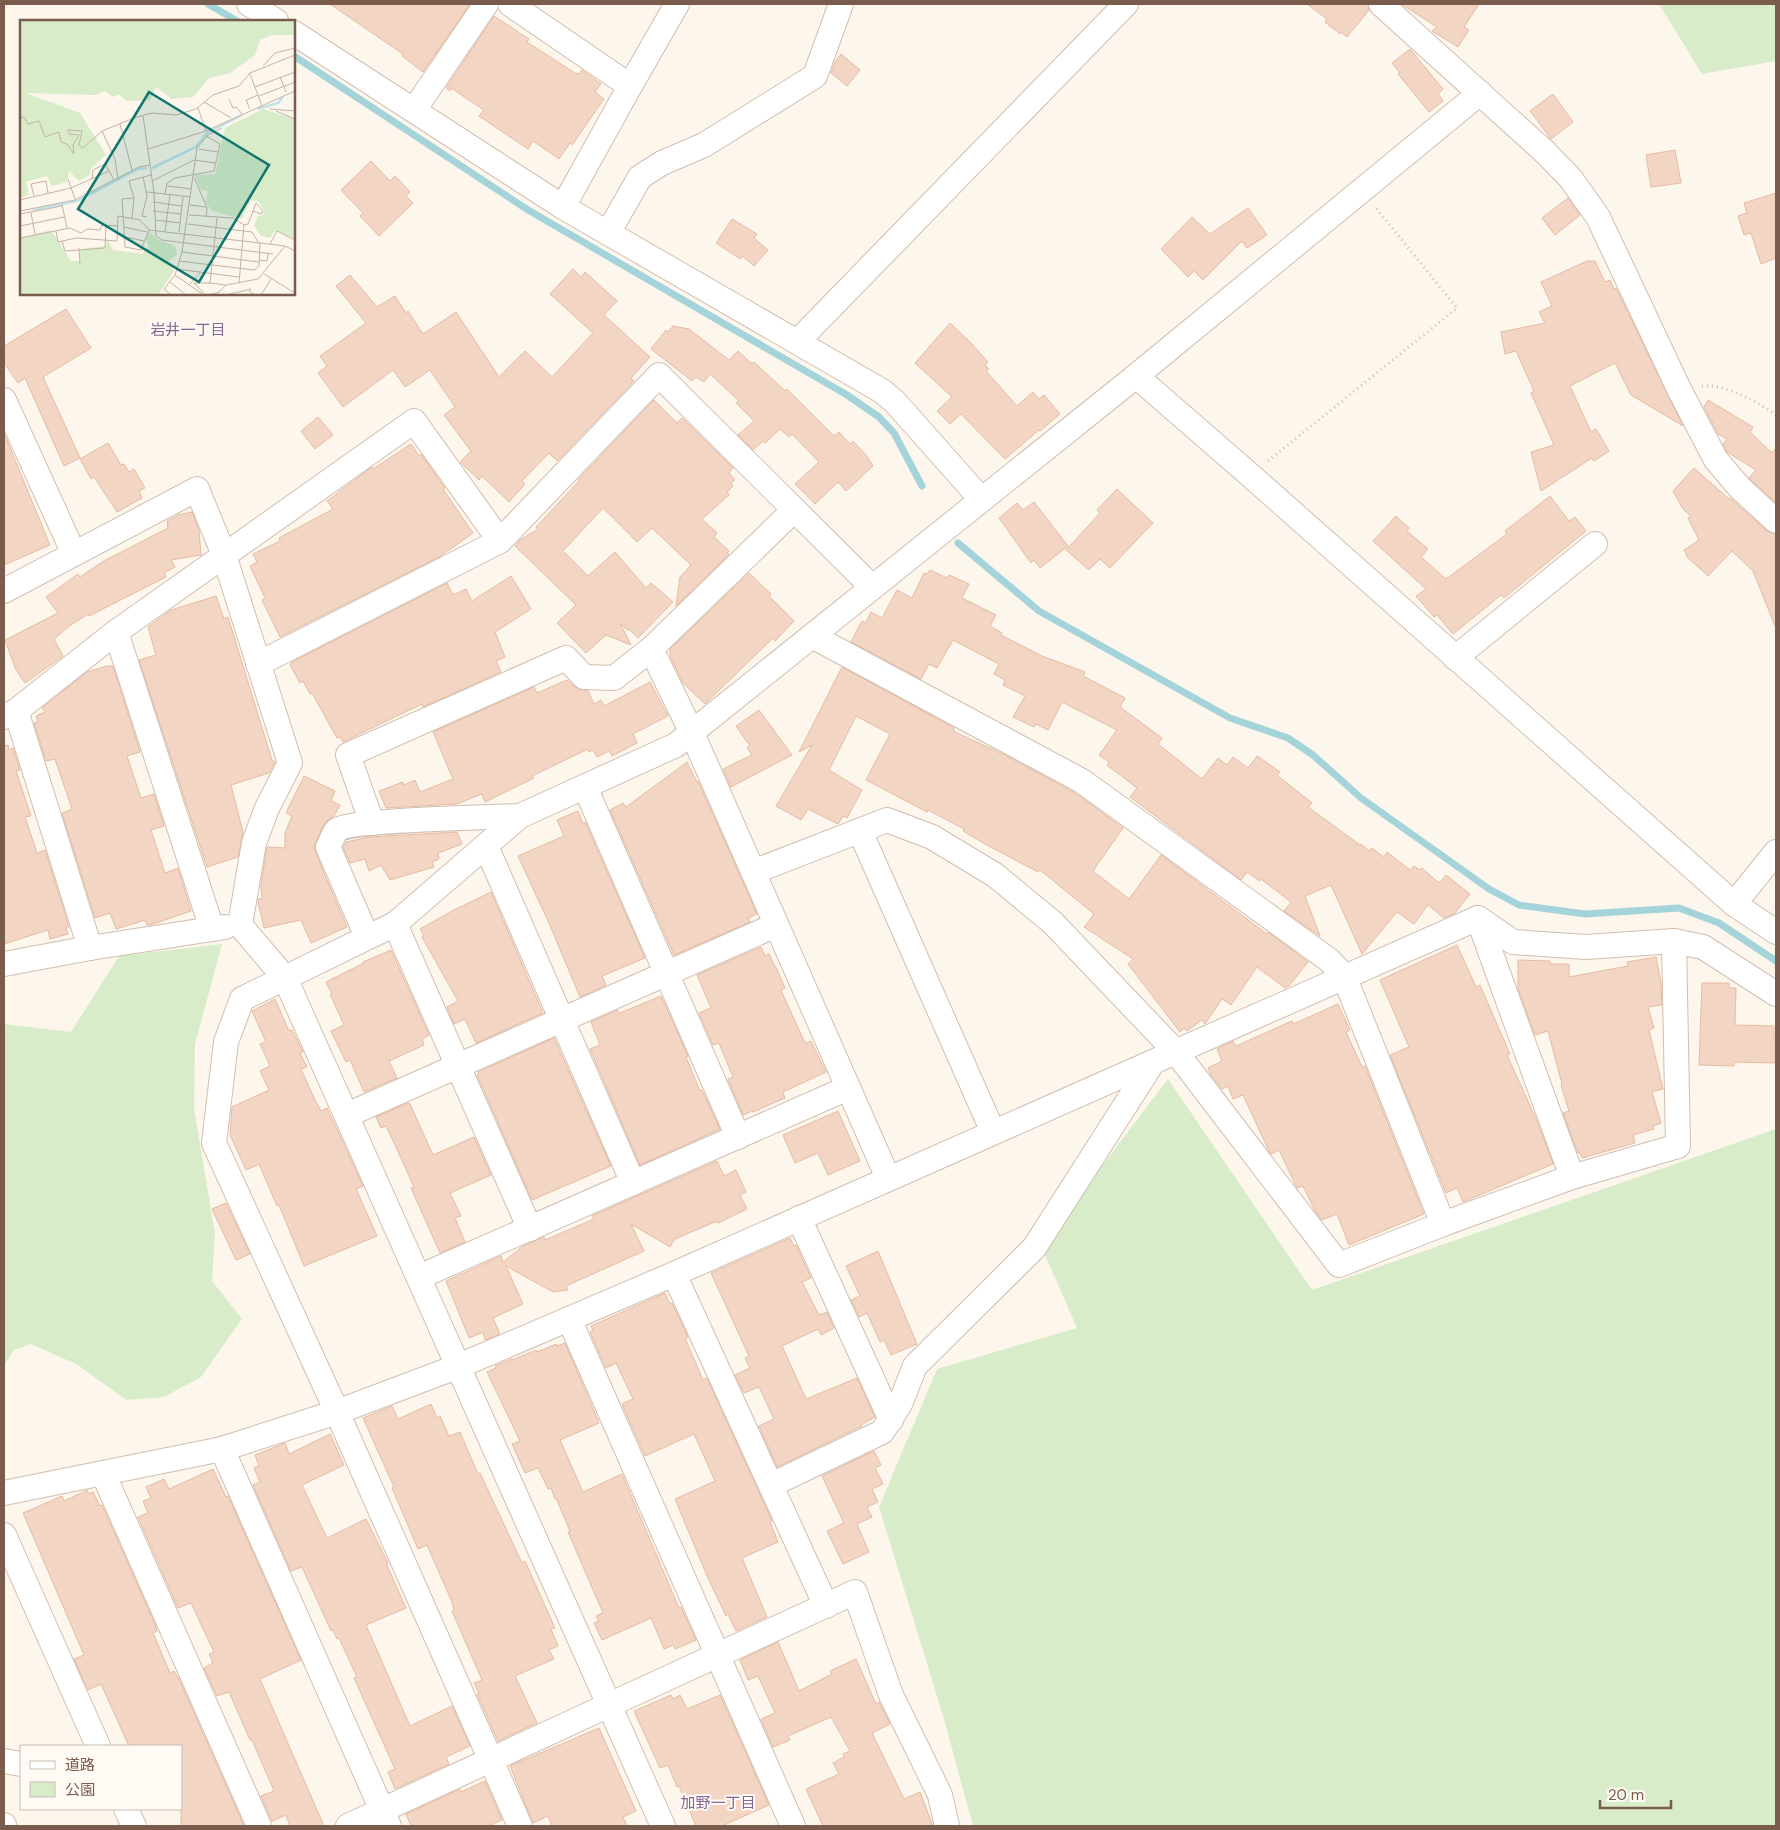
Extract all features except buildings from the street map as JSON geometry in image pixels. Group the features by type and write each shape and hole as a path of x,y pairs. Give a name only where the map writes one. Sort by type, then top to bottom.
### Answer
{"street":[{"path":"249,4 274,20"},
{"path":"414,110 486,4"},
{"path":"510,4 630,86"},
{"path":"563,207 677,4"},
{"path":"608,233 640,176 662,163 704,145 815,76 841,4"},
{"path":"797,342 1126,4"},
{"path":"1382,4 1546,153 1571,179 1598,217 1679,389 1716,460 1740,488 1776,521"},
{"path":"295,34 563,207 882,391 895,402 981,499"},
{"path":"520,1826 337,1412 214,1143 226,1042 242,998 395,924 520,816 676,745 1136,376 1480,93"},
{"path":"258,664 500,541 659,375 872,587"},
{"path":"1136,376 1734,904 1776,932"},
{"path":"6,411 74,554"},
{"path":"90,948 10,714 116,632 414,421 500,541"},
{"path":"4,591 197,489 224,555 290,763 267,808 254,843 240,925"},
{"path":"372,823 348,754 566,658 584,678 614,678 651,649 794,510"},
{"path":"1455,658 1595,544"},
{"path":"116,632 212,929"},
{"path":"812,636 1082,781 1329,960 1344,976 1443,1224"},
{"path":"651,649 692,733 888,1178"},
{"path":"585,786 738,1136"},
{"path":"368,937 328,847 337,830 344,827 372,823 520,816"},
{"path":"753,872 887,820 932,838 995,875 1053,923 1176,1052 1338,1265 1572,1177 1678,1146 1674,941"},
{"path":"860,831 994,1132"},
{"path":"486,846 633,1183"},
{"path":"1734,904 1776,852"},
{"path":"4,1494 222,1449 337,1412 459,1366 674,1274 1478,918"},
{"path":"1478,918 1513,942 1586,947 1674,941 1703,947 1776,994"},
{"path":"1478,918 1572,1177"},
{"path":"395,924 530,1229"},
{"path":"4,964 90,948 240,925"},
{"path":"240,925 285,978 662,1826"},
{"path":"347,1115 776,925"},
{"path":"771,1485 882,1432 900,1404 915,1366 1034,1248 1152,1062"},
{"path":"419,1277 848,1088"},
{"path":"799,1218 891,1420"},
{"path":"674,1274 826,1606"},
{"path":"569,1319 794,1826"},
{"path":"222,1449 385,1818"},
{"path":"103,1473 258,1826"},
{"path":"4,1535 98,1745"},
{"path":"348,1826 385,1818 491,1760 855,1592 891,1695 940,1795 946,1826"},
{"path":"4,1761 20,1764"},
{"path":"126,1810 134,1826"}],"path":[{"path":"1250,475 1457,308 1362,190"},
{"path":"1679,389 1710,385 1735,392 1776,416"}],"green space":[{"path":"1659,4 1776,4 1776,61 1702,74"},
{"path":"222,944 195,1044 194,1108 215,1234 212,1281 242,1319 201,1377 164,1397 126,1400 78,1365 31,1344 14,1350 4,1366 4,1024 71,1032 119,956"},
{"path":"1168,1079 1312,1290 1776,1129 1776,1826 973,1826 944,1719 879,1507 937,1369 1077,1328 1041,1246"}],"waterway":[{"path":"208,4 235,20"},
{"path":"295,57 528,210 847,395 879,417 894,433 922,486"},
{"path":"958,543 1039,611 1230,718 1288,738 1313,755 1361,798 1489,889 1519,905 1585,914 1679,908 1719,923 1776,961"}],"district":[{"name":"岩井一丁目","path":"188,330"},
{"name":"加野一丁目","path":"718,1803"}]}
